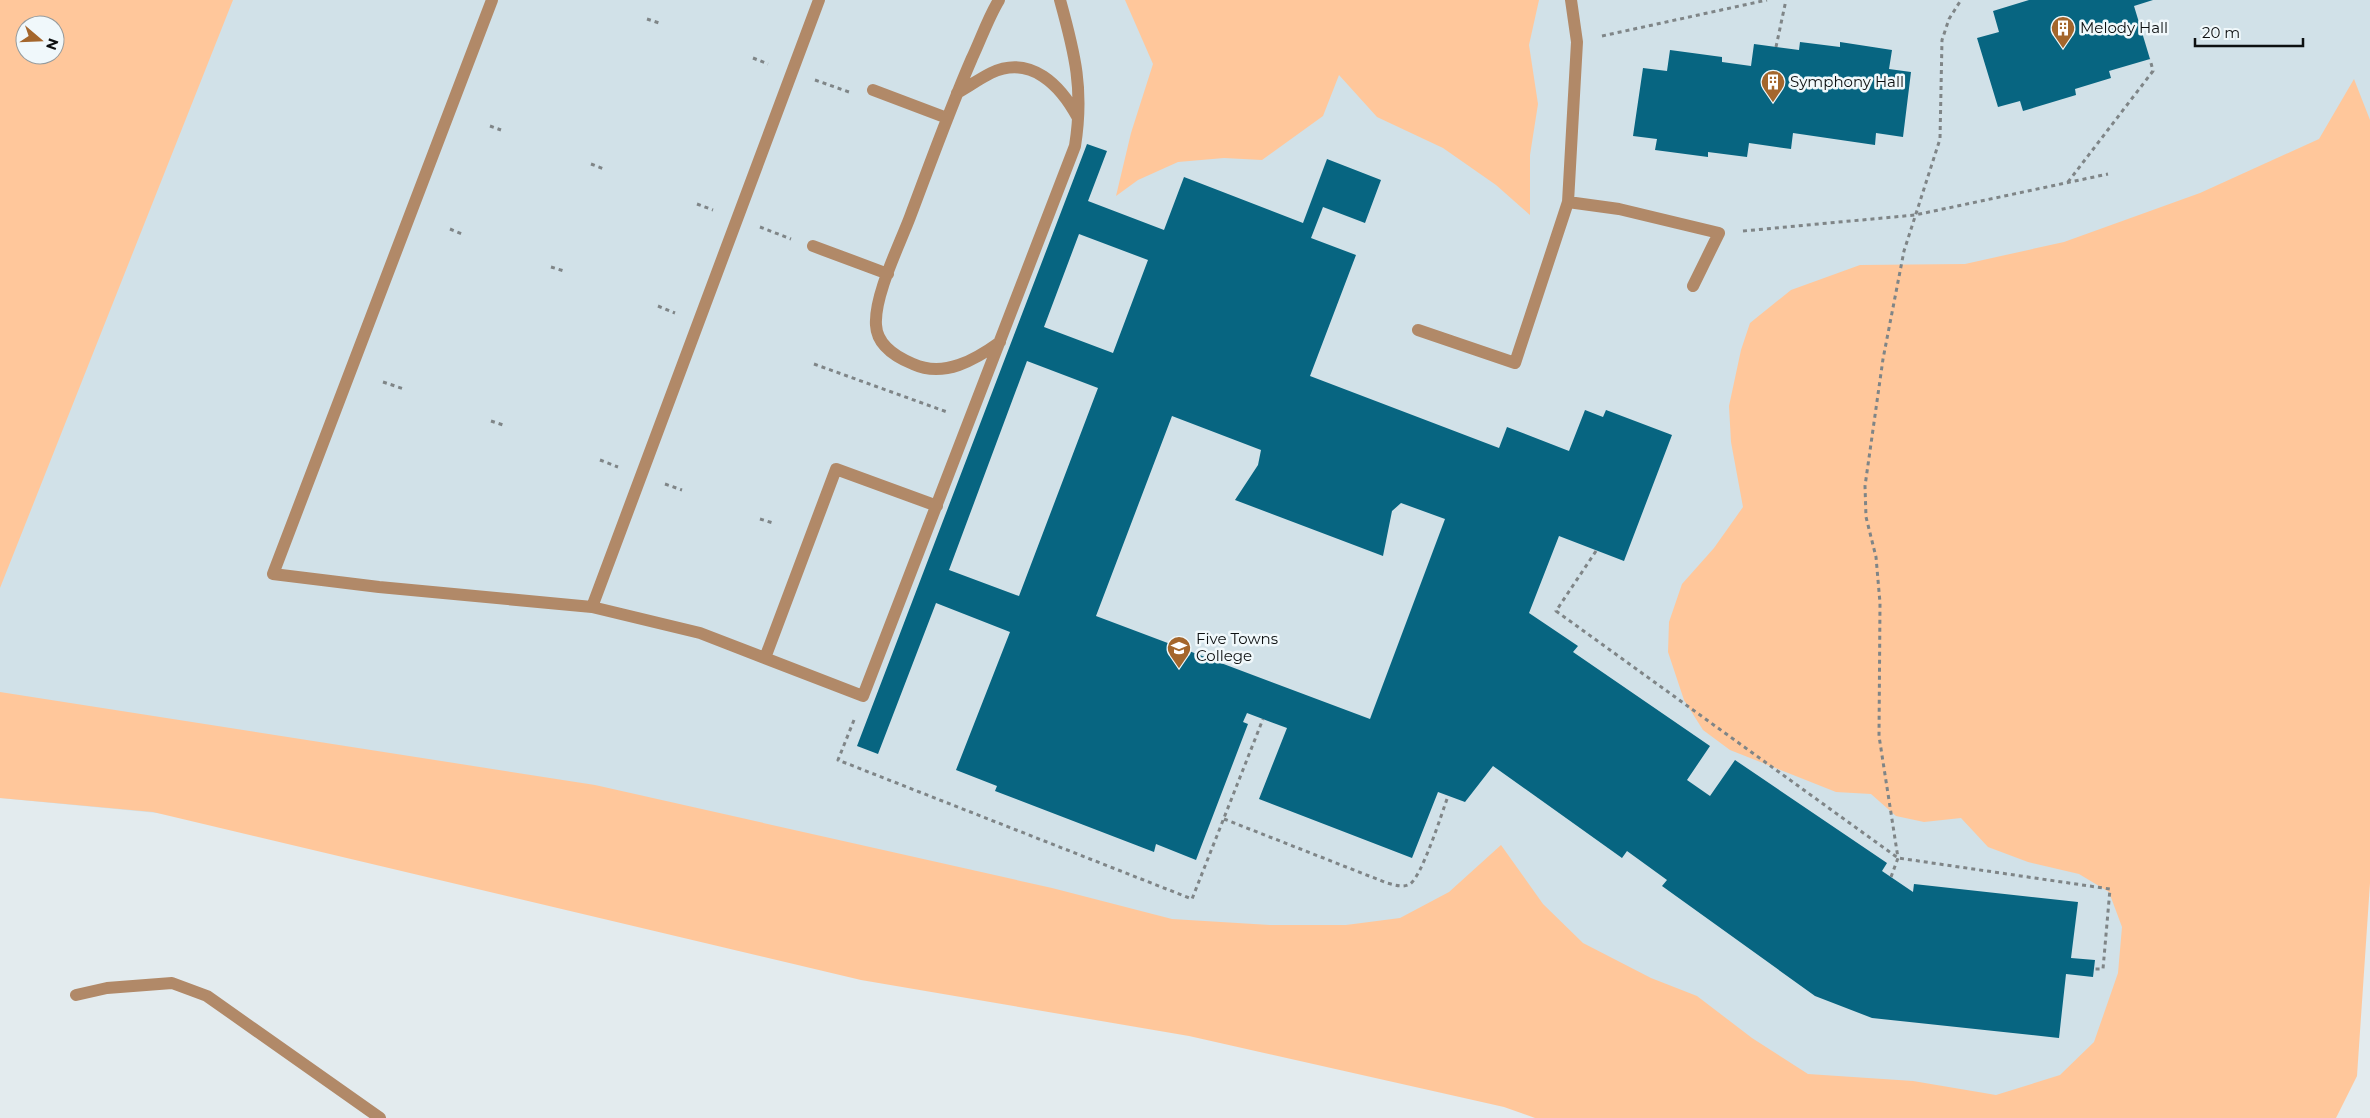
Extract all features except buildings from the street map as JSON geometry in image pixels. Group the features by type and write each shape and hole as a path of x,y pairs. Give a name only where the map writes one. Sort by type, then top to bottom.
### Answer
{"lane":[{"path":"492,0 273,574 379,587 592,607 700,633 863,696 1075,146 1079,120 1079,78 1060,0"},
{"path":"592,607 819,0"},
{"path":"999,0 957,93 888,274 877,310 876,327 880,341 896,357 921,368 947,369 978,358 1000,342"},
{"path":"1418,330 1515,363 1568,202 1577,42 1571,0"},
{"path":"957,93 992,72 1012,67 1036,72 1055,84 1068,100 1079,120"},
{"path":"873,90 947,118"},
{"path":"1568,202 1619,209 1719,233 1693,286"},
{"path":"813,246 888,274"},
{"path":"765,658 836,470 937,506"},
{"path":"76,995 107,988 172,983 207,996 380,1118"}],"path":[{"path":"1577,42 1767,0"},
{"path":"1776,47 1786,0"},
{"path":"1891,877 1898,858 1879,736 1880,603 1876,557 1866,517 1864,486 1883,359 1904,251 1940,139 1942,40 1949,18 1961,0"},
{"path":"647,19 662,24"},
{"path":"753,58 769,65"},
{"path":"2067,183 2153,71 2150,59"},
{"path":"821,83 854,94"},
{"path":"490,126 501,130"},
{"path":"591,164 604,169"},
{"path":"1719,233 1915,215 2108,174"},
{"path":"697,204 714,210"},
{"path":"450,229 462,234"},
{"path":"551,266 564,271"},
{"path":"658,306 676,313"},
{"path":"814,364 952,414"},
{"path":"383,382 404,389"},
{"path":"491,421 506,426"},
{"path":"600,460 618,467"},
{"path":"658,482 682,490"},
{"path":"760,519 773,523"},
{"path":"1596,551 1556,611 1898,858 2110,889 2103,969 2094,969"},
{"path":"863,696 838,760 1192,899 1263,719"},
{"path":"1224,819 1387,883 1405,886 1411,883 1420,872 1448,796"}],"shaded area":[{"name":"Five Towns College","path":"0,0 2370,0 2370,540 2288,1118 1600,1118 733,868 0,798"},
{"path":"0,0 233,0 0,588"},
{"path":"1125,0 1539,0 1529,45 1538,104 1530,155 1530,215 1496,185 1443,148 1377,117 1339,75 1323,116 1262,160 1224,158 1178,162 1138,180 1116,196 1131,133 1153,64"},
{"path":"2354,79 2370,120 2370,883 2357,1076 2336,1118 1535,1118 1504,1107 1189,1036 861,980 153,812 0,798 0,692 595,785 1052,888 1172,919 1270,925 1346,925 1400,918 1449,892 1501,845 1543,904 1583,943 1651,978 1697,996 1752,1038 1808,1074 1913,1081 1996,1095 2060,1075 2094,1042 2118,973 2122,927 2109,892 2079,874 2028,862 1988,847 1961,818 1924,822 1896,816 1871,794 1836,792 1730,750 1703,730 1684,700 1668,652 1669,622 1682,584 1714,548 1743,507 1731,442 1729,406 1741,350 1750,323 1791,290 1860,265 1965,264 2064,242 2200,193 2319,139"}],"place":[{"name":"Melody Hall","path":"2063,49"},
{"name":"Symphony Hall","path":"1773,103"},
{"name":"Five Towns College","path":"1179,669"}]}
